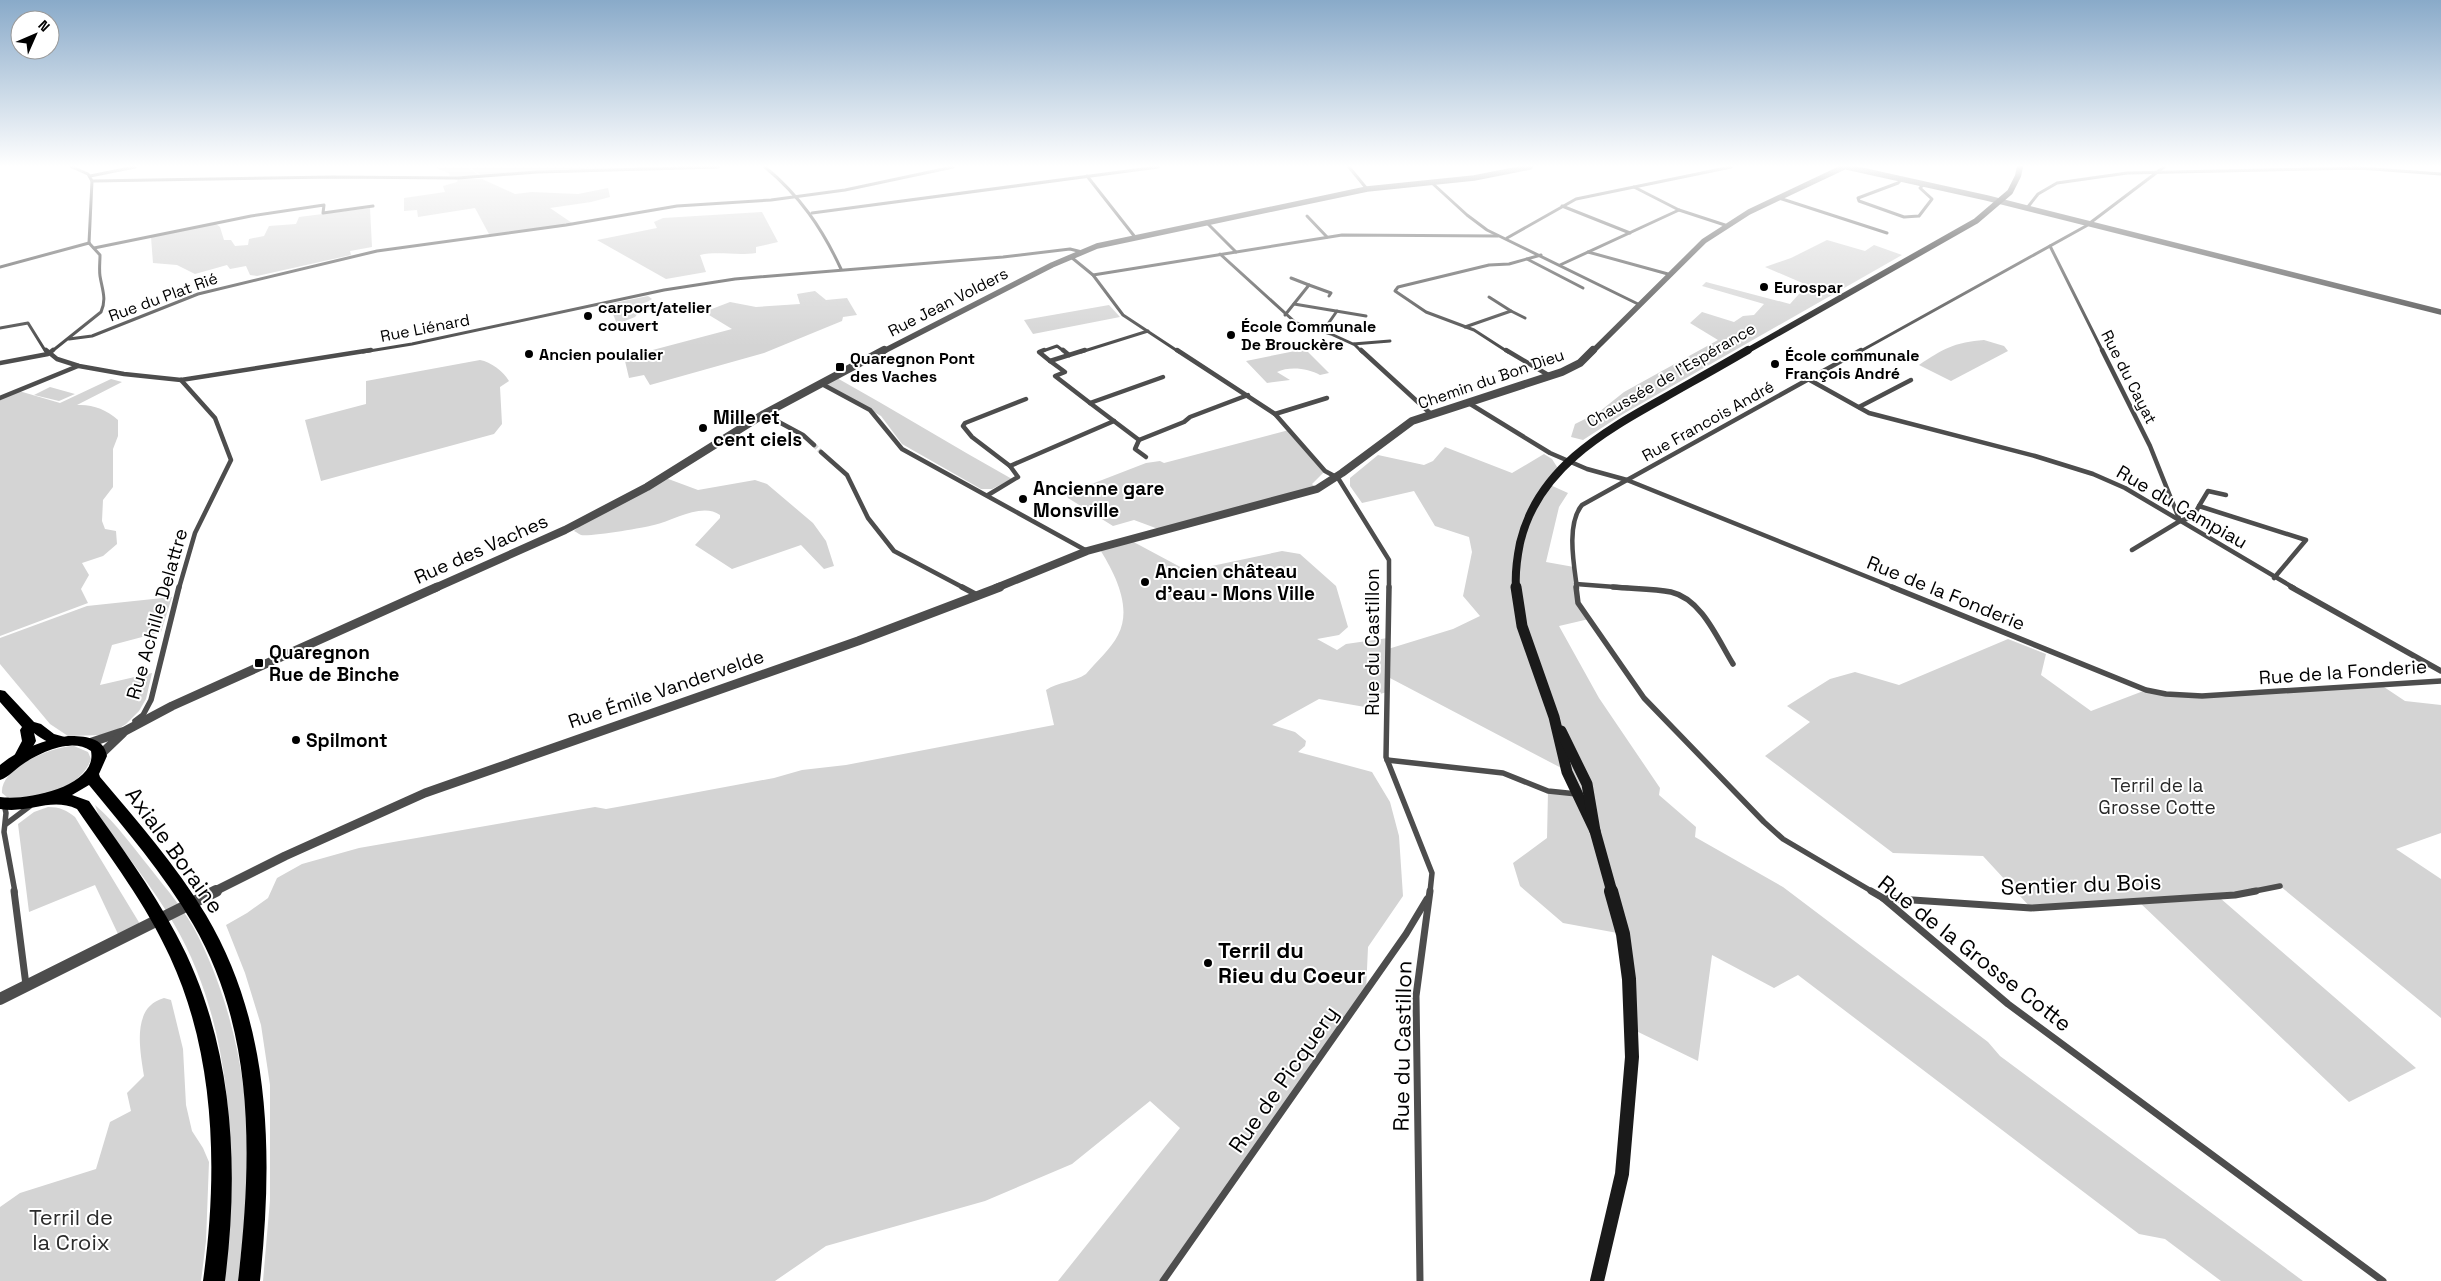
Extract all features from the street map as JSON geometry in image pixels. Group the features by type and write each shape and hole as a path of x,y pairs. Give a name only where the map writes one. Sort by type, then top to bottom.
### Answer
{"highway":[{"path":"0,774 20,758 43,747 67,742 89,743 98,749 99,756 91,773 73,787 54,797 34,803 15,806 2,804"},
{"name":"Axiale Boraine","path":"91,773 93,779 138,833 200,921 220,963 238,1014 256,1111 257,1208 250,1281"},
{"path":"54,797 83,805 169,936 196,999 215,1083 221,1178 219,1236 214,1281"}],"main road":[{"name":"Chaussée de l'Espérance","path":"1555,722 1527,643 1519,613 1516,583 1518,551 1527,518 1539,496 1567,460 1607,430 1968,227"},
{"path":"0,694 30,727 36,727 50,738 67,742"},
{"path":"1555,722 1567,771 1595,830"},
{"path":"1555,722 1573,752 1587,784 1595,830 1623,934 1629,979 1632,1057 1631,1094 1622,1174 1597,1281"},
{"path":"20,758 29,741 27,730 30,727"}],"street":[{"path":"89,244 90,227"},
{"path":"94,248 198,227"},
{"name":"Rue du Plat Rié","path":"70,339 92,336 198,294 377,252 554,227"},
{"path":"819,227 841,269"},
{"path":"1127,227 1135,237"},
{"name":"Rue Jean Volders","path":"838,374 1082,252 1100,245 1183,227"},
{"path":"1211,227 1236,252"},
{"path":"1317,227 1327,237"},
{"path":"1485,227 1498,236"},
{"path":"1507,238 1526,227"},
{"path":"1616,227 1630,232"},
{"path":"1560,265 1642,227"},
{"name":"Chemin du Bon Dieu","path":"1338,478 1400,427 1466,402 1550,376 1580,363 1668,274 1704,241 1724,227"},
{"path":"1868,227 1887,233"},
{"name":"Rue Francois André","path":"1627,480 2084,227"},
{"path":"2100,227 2307,279 2440,310"},
{"path":"1093,275 1327,237 1358,234 1498,236 1507,238 1638,304"},
{"path":"0,363 48,354 96,318 105,306 106,296 100,278 100,255 89,244"},
{"path":"0,267 89,244"},
{"name":"Rue du Cayat","path":"2050,246 2150,446 2180,521"},
{"name":"Rue Liénard","path":"181,380 412,344 671,289 759,276 1003,257 1070,249 1082,252"},
{"path":"1588,252 1668,274"},
{"path":"1220,254 1285,315 1296,323 1323,331 1353,344 1431,414"},
{"path":"1541,255 1509,264 1489,265 1444,278 1429,278 1398,287 1395,291 1426,312 1474,330 1550,376"},
{"path":"1071,257 1093,275 1123,315 1275,414 1325,471 1338,478"},
{"path":"1527,259 1582,288"},
{"path":"1292,278 1331,293 1329,296"},
{"path":"1285,315 1309,285"},
{"path":"1489,297 1525,318"},
{"path":"1294,304 1366,316"},
{"path":"1465,327 1512,310"},
{"path":"1323,331 1337,311"},
{"path":"0,328 28,322 48,354 56,360 79,366 181,380"},
{"path":"1050,361 1104,343 1115,343 1148,331"},
{"path":"1353,344 1390,341"},
{"path":"1069,355 1057,346 1039,352 1065,372 1055,376 1139,440"},
{"path":"0,398 79,366"},
{"name":"Rue des Vaches","path":"89,743 124,731 172,706 560,533 647,487 764,414 838,374"},
{"path":"1090,403 1163,377"},
{"name":"Rue du Campiau","path":"1808,379 1869,413 2026,454 2094,474 2125,488 2274,578 2441,671"},
{"name":"Rue Achille Delattre","path":"124,731 143,715 151,700 189,550 195,533 231,460 215,418 181,380"},
{"path":"1859,407 1910,380"},
{"path":"820,383 870,410 902,449 988,495 1087,552"},
{"path":"1146,457 1135,448 1139,440 1184,422 1190,417 1248,395"},
{"path":"1275,414 1327,398"},
{"path":"988,495 1016,480 1018,477 1010,466 972,437 963,426 965,423 1026,399"},
{"name":"Rue de la Fonderie","path":"1466,402 1550,453 1587,469 1627,480 2146,690 2166,694 2202,696 2441,680"},
{"path":"764,414 803,435 814,445"},
{"path":"1010,466 1114,421"},
{"path":"821,452 847,475 868,518 894,551 979,596"},
{"name":"Rue Émile Vandervelde","path":"0,999 133,934 285,856 404,801 858,641 979,596 1087,552 1317,489 1338,478"},
{"name":"Rue du Castillon","path":"1338,478 1388,560 1387,760 1432,872 1416,996 1420,1281"},
{"name":"Rue de la Grosse Cotte","path":"1627,480 1590,499 1577,511 1572,542 1578,603 1644,698 1764,822 1783,839 1883,898 2008,1004 2383,1281"},
{"path":"2132,550 2180,521 2193,517 2208,491 2226,495"},
{"path":"2199,506 2306,540 2274,578"},
{"path":"1576,584 1672,592 1684,597 1694,606 1732,664"},
{"name":"Rue des Vaches","path":"99,756 124,731"},
{"path":"1387,760 1504,773 1548,791 1577,794"},
{"path":"6,824 34,803"},
{"path":"2,804 6,824 4,832 19,917 26,985"},
{"name":"Sentier du Bois","path":"1883,898 2031,908 2235,895 2280,886"},
{"name":"Rue de Picquery","path":"1163,1281 1406,934 1428,896"}],"green space":[{"path":"202,227 220,227 224,240 231,240 235,246 248,245 249,239 264,236 269,227 371,227 372,247 350,251 351,255 257,276 250,275 246,266 230,269 227,265 195,274 177,265 153,263 151,237"},
{"path":"485,227 561,227 490,236"},
{"path":"770,227 778,242 756,247 756,253 700,255 706,272 666,279 597,240 657,228"},
{"path":"1827,240 1865,251 1874,245 1902,255 1623,414 1583,440 1571,437 1575,424 1599,412 1624,392 1718,340 1690,323 1702,312 1734,322 1743,316 1754,315 1764,304 1702,286 1706,282 1790,304 1807,285 1765,267 1791,258"},
{"path":"815,291 826,300 847,298 857,315 843,317 842,321 764,353 650,385 644,375 629,378 625,361 630,356 732,329 704,312 730,302 756,307 800,304 797,294"},
{"path":"648,296 652,299 637,307 639,312 635,317 617,324 609,304"},
{"path":"1109,305 1120,317 1033,334 1024,320"},
{"path":"1984,340 2004,346 2008,351 1951,381 1919,365 1950,347 1965,342"},
{"path":"1305,349 1329,373 1320,375 1304,369 1293,368 1277,372 1290,380 1267,383 1246,361"},
{"path":"480,360 496,368 509,381 500,387 502,424 494,434 321,481 305,420 366,404 366,381"},
{"path":"837,378 1012,479 992,489 981,489 902,444 881,416 825,384"},
{"path":"111,379 122,382 77,405 99,408 118,420 118,436 113,449 113,487 103,500 102,521 105,529 116,531 117,544 103,556 82,563 89,575 81,589 88,603 0,636 0,399 19,391 60,403"},
{"path":"50,387 75,394 59,401 34,395"},
{"path":"1289,430 1325,471 1312,484 1317,489 1161,530 1134,520 1113,526 1068,498 1067,495 1146,463 1160,461 1164,463"},
{"name":"Terril du Rieu du Coeur","path":"1445,447 1512,473 1544,454 1552,459 1559,470 1548,484 1568,493 1559,507 1546,562 1574,567 1578,603 1589,619 1559,626 1599,698 1660,788 1659,795 1696,827 1695,837 1783,887 1988,1042 2000,1056 2303,1281 2221,1281 2165,1239 2139,1234 1798,975 1774,988 1712,955 1698,1061 1632,1029 1623,934 1563,923 1520,886 1513,863 1547,838 1548,791 1576,794 1567,771 1388,677 1387,692 1380,694 1373,705 1365,707 1319,699 1272,725 1295,732 1306,741 1305,746 1298,752 1372,772 1390,802 1399,836 1403,896 1368,947 1366,991 1163,1281 1058,1281 1180,1128 1150,1101 1072,1164 985,1201 826,1246 775,1281 263,1281 270,1200 270,1085 261,1025 245,973 226,925 268,898 277,878 302,864 359,848 595,807 606,809 774,778 802,770 846,765 1054,725 1046,690 1086,674 1118,635 1122,624 1123,601 1116,579 1099,548 1128,539 1199,577 1200,572 1207,567 1282,551 1300,554 1336,586 1348,627 1339,635 1317,639 1337,650 1346,644 1388,638 1388,649 1453,629 1480,616 1463,596 1472,552 1469,537 1435,526 1414,491 1362,503 1350,486 1350,478 1378,455 1424,465 1433,461"},
{"path":"663,477 698,490 755,480 767,484 813,523 826,541 834,566 824,569 801,545 732,569 695,545 720,518 720,515 713,512 696,511 662,523 616,532 581,535 574,531 583,522"},
{"path":"172,597 161,632 112,645 100,685 152,673 146,699 139,711 126,724 115,731 101,735 68,736 50,724 0,664 0,638 87,606"},
{"name":"Terril de la Grosse Cotte","path":"2008,639 2046,654 2041,675 2091,711 2146,690 2202,696 2381,685 2405,701 2441,705 2441,833 2396,849 2441,879 2441,1018 2280,886 2220,898 2416,1068 2349,1102 2138,901 2031,908 1983,856 1893,853 1765,756 1810,722 1787,706 1830,679 1855,672 1899,685"},
{"path":"74,746 88,752 91,759 84,772 72,783 50,794 39,797 8,798 2,793 4,783 19,766 42,754"},
{"path":"95,805 124,835 188,918 212,966 223,997 239,1062 247,1128 247,1194 238,1281 221,1281 229,1190 229,1130 223,1069 210,1008 188,951 174,924 148,884 100,819"},
{"path":"48,807 63,809 75,817 140,924 118,934 95,885 29,912 18,824 34,812"},
{"name":"Terril de la Croix","path":"164,998 171,1000 183,1049 186,1105 192,1131 209,1162 206,1241 201,1281 0,1281 0,1207 20,1193 96,1169 110,1122 131,1111 127,1093 144,1076 140,1042 142,1020 146,1010"}],"tunnel":[{"path":"814,445 821,452"}],"place":[{"name":"Eurospar","path":"1764,287"},
{"name":"carport/atelier couvert","path":"588,316"},
{"name":"École Communale De Brouckère","path":"1231,335"},
{"name":"Ancien poulalier","path":"529,354"},
{"name":"École communale François André","path":"1775,364"},
{"name":"Quaregnon Pont des Vaches","path":"840,367"},
{"name":"Mille et cent ciels","path":"703,428"},
{"name":"Ancienne gare Monsville","path":"1023,499"},
{"name":"Ancien château d'eau - Mons Ville","path":"1145,582"},
{"name":"Quaregnon Rue de Binche","path":"259,663"},
{"name":"Spilmont","path":"296,740"},
{"name":"Terril du Rieu du Coeur","path":"1208,963"}]}
